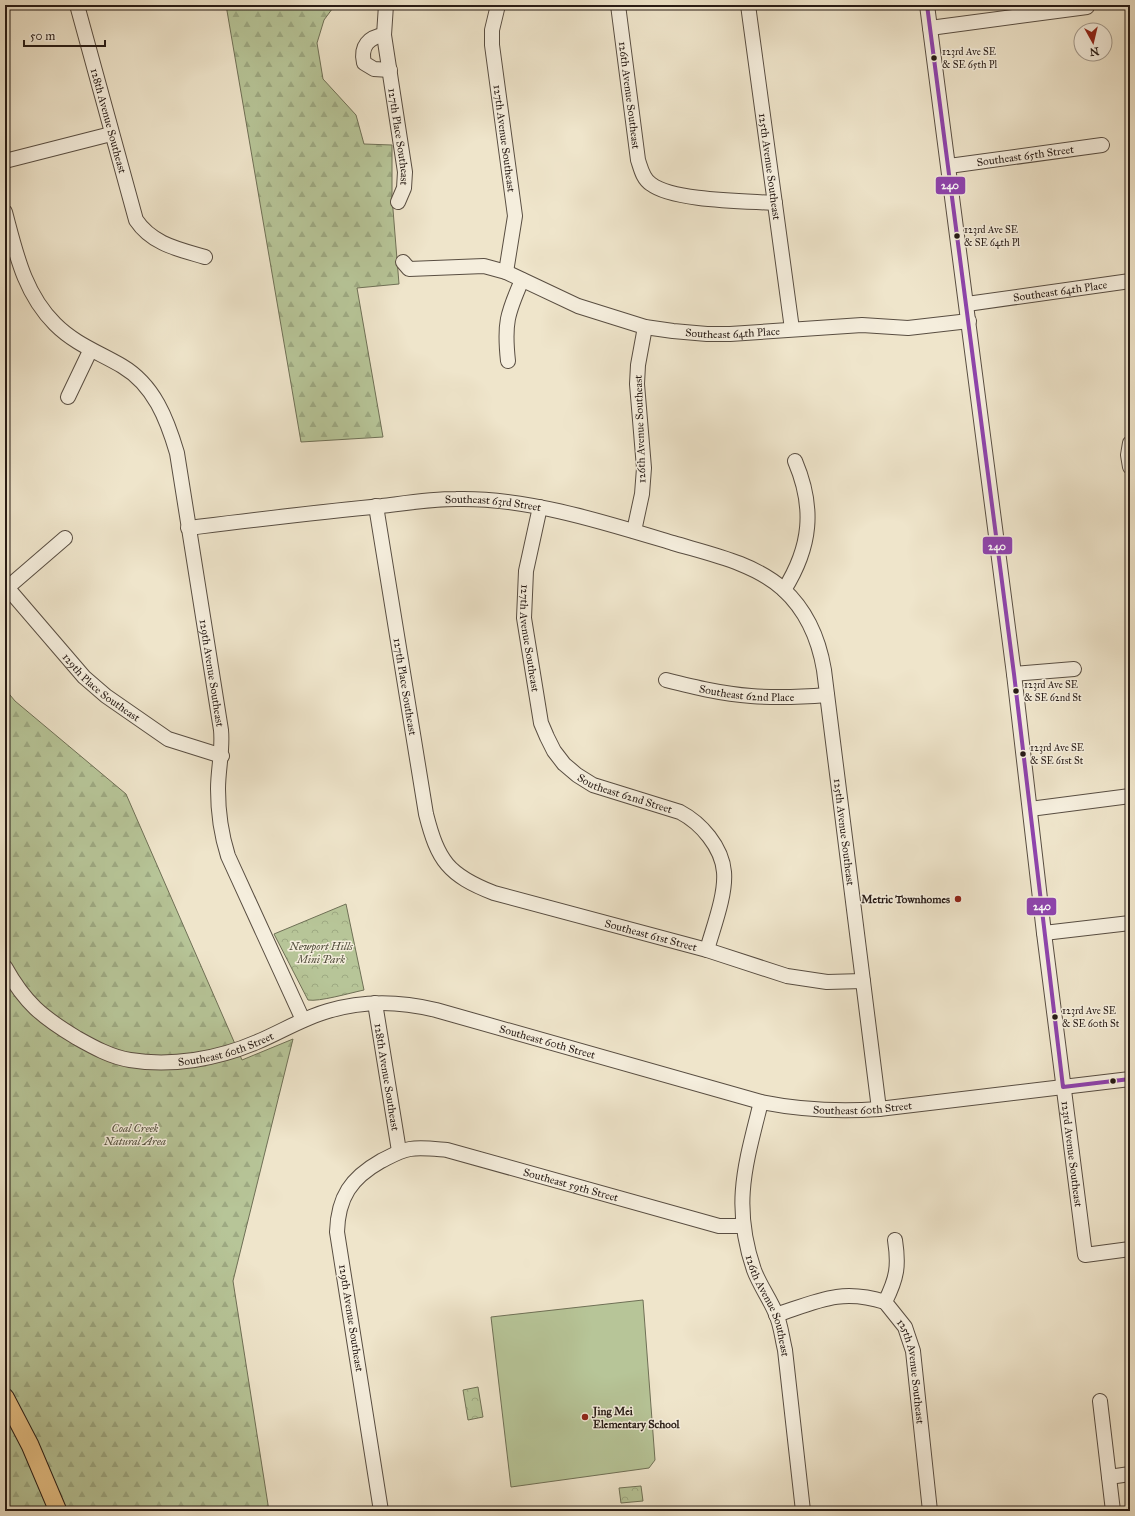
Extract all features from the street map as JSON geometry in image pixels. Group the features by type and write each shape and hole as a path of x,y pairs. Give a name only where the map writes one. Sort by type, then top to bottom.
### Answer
{"main road":[{"path":"5,1397 33,1451 58,1511"}],"street":[{"name":"128th Avenue Southeast","path":"77,5 111,134 136,220 147,234 169,246 205,257"},
{"name":"127th Place Southeast","path":"386,5 384,35 404,172 404,188 398,202"},
{"name":"127th Avenue Southeast","path":"498,5 492,30 492,45 516,216 506,272"},
{"name":"126th Avenue Southeast","path":"618,5 638,160 641,171 649,184 667,193 775,203"},
{"name":"125th Avenue Southeast","path":"748,5 792,329"},
{"name":"123rd Avenue Southeast","path":"928,5 1014,674 1044,933 1085,1255 1130,1249"},
{"path":"930,28 1087,7"},
{"path":"384,35 375,36 367,42 362,56 364,63 374,69 390,70"},
{"path":"5,161 111,134"},
{"name":"Southeast 65th Street","path":"949,166 1102,145"},
{"name":"129th Avenue Southeast","path":"5,212 19,266 32,295 55,324 90,351 122,366 140,380 157,400 171,434 176,454 221,730 222,756 218,787 223,840 228,856 303,1020"},
{"path":"403,262 409,269 471,265 484,266 506,272"},
{"name":"Southeast 64th Place","path":"506,272 578,306 644,327 707,334 862,325 908,328 969,321"},
{"path":"508,361 505,326 512,303 522,280"},
{"name":"Southeast 64th Place","path":"967,304 1130,281"},
{"name":"126th Avenue Southeast","path":"634,532 642,494 644,468 637,384 638,365 644,327"},
{"path":"68,397 90,351"},
{"path":"1130,443 1128,455 1130,467"},
{"path":"784,590 800,562 808,518 807,494 795,461"},
{"name":"Southeast 63rd Street","path":"188,528 456,498 487,500 540,507 730,560 761,574 784,590"},
{"name":"127th Place Southeast","path":"376,506 426,814 432,839 446,864"},
{"name":"127th Avenue Southeast","path":"540,507 526,571 524,618 541,723 554,751 564,764"},
{"path":"6,587 65,538"},
{"name":"129th Place Southeast","path":"6,587 84,677 106,696 168,739 222,756"},
{"name":"125th Avenue Southeast","path":"784,590 799,607 810,626 821,651 879,1109"},
{"path":"1014,674 1074,669"},
{"name":"Southeast 62nd Place","path":"666,680 710,690 749,696 773,698 827,695"},
{"name":"Southeast 62nd Street","path":"564,764 593,785 680,812 690,817 712,841 722,861 724,872 721,897 707,950"},
{"path":"1030,809 1130,796"},
{"name":"Southeast 61st Street","path":"446,864 458,875 476,886 494,892 707,950 807,980 827,982 863,981"},
{"path":"1044,933 1130,923"},
{"name":"Southeast 60th Street","path":"5,968 23,998 38,1012 92,1047 129,1060 166,1062 196,1060 256,1043 303,1020 348,1006 375,1003 411,1004 436,1010 761,1102 800,1109 822,1111 879,1109 1130,1079"},
{"name":"128th Avenue Southeast","path":"375,1003 399,1151"},
{"name":"126th Avenue Southeast","path":"761,1102 744,1177 742,1202 743,1226 755,1272 776,1315 785,1350 803,1511"},
{"name":"Southeast 59th Street","path":"399,1151 411,1148 446,1150 719,1226 743,1226"},
{"name":"129th Avenue Southeast","path":"382,1511 337,1232 338,1216 346,1192 355,1180 366,1170 399,1151"},
{"path":"776,1315 837,1295 868,1297 885,1302 895,1281 898,1268 895,1240"},
{"name":"125th Avenue Southeast","path":"885,1302 905,1327 913,1351 930,1511"},
{"path":"1100,1401 1113,1511"},
{"path":"1109,1477 1130,1474"}],"green space":[{"path":"226,5 335,5 324,20 317,43 323,79 356,115 364,144 392,145 392,197 399,284 357,288 383,437 301,442"},
{"name":"Coal Creek Natural Area","path":"5,689 15,701 126,794 242,1060 293,1039 233,1281 269,1511 5,1511"},
{"name":"Newport Hills Mini Park","path":"346,904 364,990 327,999 308,1000 274,934"},
{"path":"643,1300 655,1460 649,1468 511,1487 491,1317"},
{"path":"478,1387 483,1417 468,1420 463,1390"},
{"path":"641,1486 643,1501 621,1503 619,1488"}],"transit line":[{"name":"240","path":"927,5 1014,674 1063,1087"},
{"name":"240","path":"1063,1087 1130,1079"}],"place":[{"name":"123rd Ave SE & SE 65th Pl","path":"934,58"},
{"name":"123rd Ave SE & SE 64th Pl","path":"957,236"},
{"name":"123rd Ave SE & SE 62nd St","path":"1016,691"},
{"name":"123rd Ave SE & SE 61st St","path":"1023,754"},
{"name":"Metric Townhomes","path":"958,899"},
{"name":"123rd Ave SE & SE 60th St","path":"1055,1017"},
{"name":"Jing Mei Elementary School","path":"585,1417"}]}
